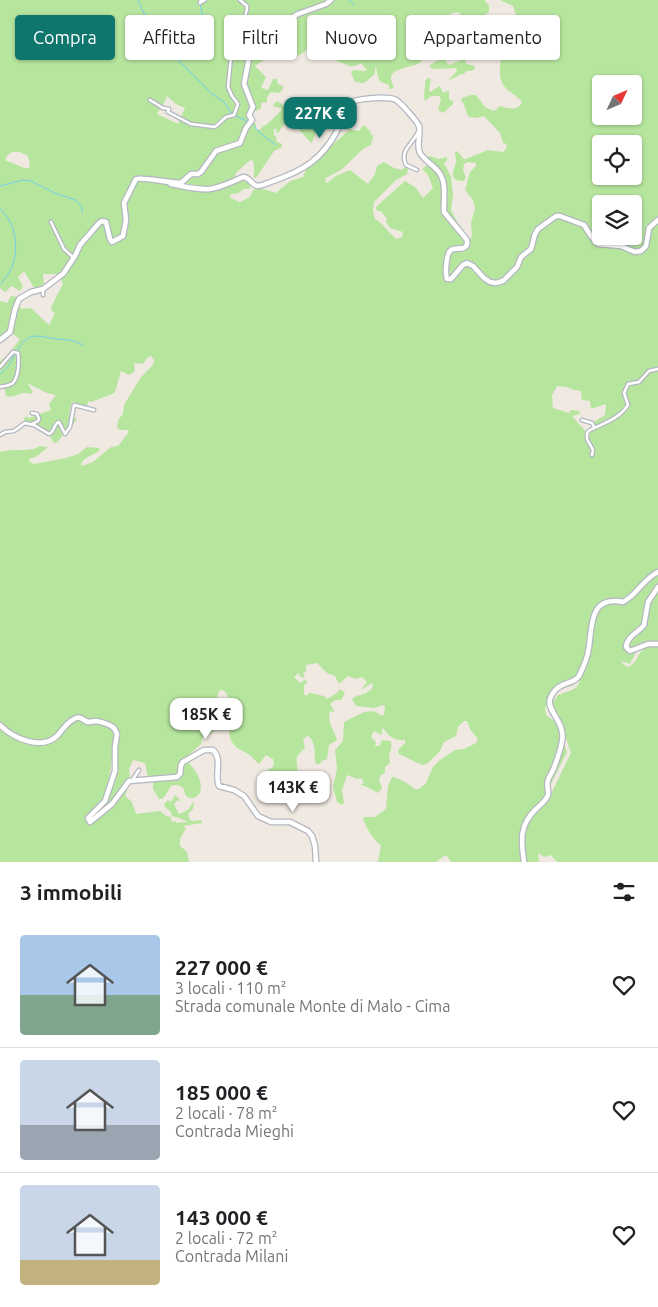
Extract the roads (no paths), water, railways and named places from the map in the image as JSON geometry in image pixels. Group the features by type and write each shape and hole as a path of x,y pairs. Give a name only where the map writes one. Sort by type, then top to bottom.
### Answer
{"street":[{"path":"201,0 200,3 205,0"},
{"path":"240,0 247,6 246,15"},
{"path":"296,15 326,4 331,0"},
{"path":"151,101 168,109 168,112 191,124 215,127 226,118 235,114 238,104 228,88 231,60"},
{"path":"0,340 10,332 19,299 43,289 65,272 80,245 94,227 105,221 111,242 115,242 123,236 126,220 124,204 136,179 181,183 191,174 198,174 216,151 240,143 246,128 252,120 249,115 253,107 244,84 249,60"},
{"path":"170,183 208,190 230,184 243,177 246,177 254,185 258,186 293,174 308,166 324,150 338,130 342,112 349,102 362,99 394,100 399,102 419,126 420,154 440,172 442,178 445,196 444,212 467,240 464,248 452,249 448,253 445,275 448,280 451,280 462,265 467,263 473,266 490,282 496,283 503,280 517,266 521,257 531,249 534,234 542,225 556,216 582,223 598,244 621,246 635,252 641,251 646,246 649,228 658,220"},
{"path":"417,170 406,165 404,154 408,145 416,136 419,126"},
{"path":"51,222 64,249 74,258"},
{"path":"43,289 43,295"},
{"path":"0,367 12,353 17,352 18,366 15,378 11,384 0,387"},
{"path":"592,455 593,450 586,436 587,433 618,416 628,406 624,393 628,384 639,382 649,371 658,369"},
{"path":"0,435 14,431 24,423 32,424 49,434 53,432 55,425 59,422 65,434 70,427 74,405 94,410"},
{"path":"32,413 37,414 38,421 32,424"},
{"path":"582,420 592,423 594,428"},
{"path":"524,862 521,834 530,815 546,800 548,795 547,782 553,771 562,740 561,726 549,705 550,699 561,685 573,681 579,676 589,648 591,623 599,609 608,601 623,602 628,600 645,581 658,572"},
{"path":"658,587 648,602 644,625 631,636 626,647 630,651 648,644 658,644"},
{"path":"0,725 6,731 33,743 54,738 69,722 77,717 88,722 97,721 114,728 117,734 115,770 105,799 100,807 88,818 89,821 108,809 127,782 177,777 180,774 180,766 183,762 204,750 212,750 218,756 218,786 235,790 244,796 255,814 271,822 290,822 309,832 315,846 316,862"},
{"path":"132,780 139,770"}],"waterway":[{"path":"138,0 142,10 175,57 211,93 225,103 232,114 251,123 261,134 276,145"},
{"path":"199,0 203,15"},
{"path":"349,0 354,4"},
{"path":"0,186 23,180 31,181 55,193 75,200 82,207 82,212"},
{"path":"0,209 12,227 16,250 12,267 1,284"},
{"path":"0,374 9,365 22,343 31,337 40,336 70,340 83,345"}]}
